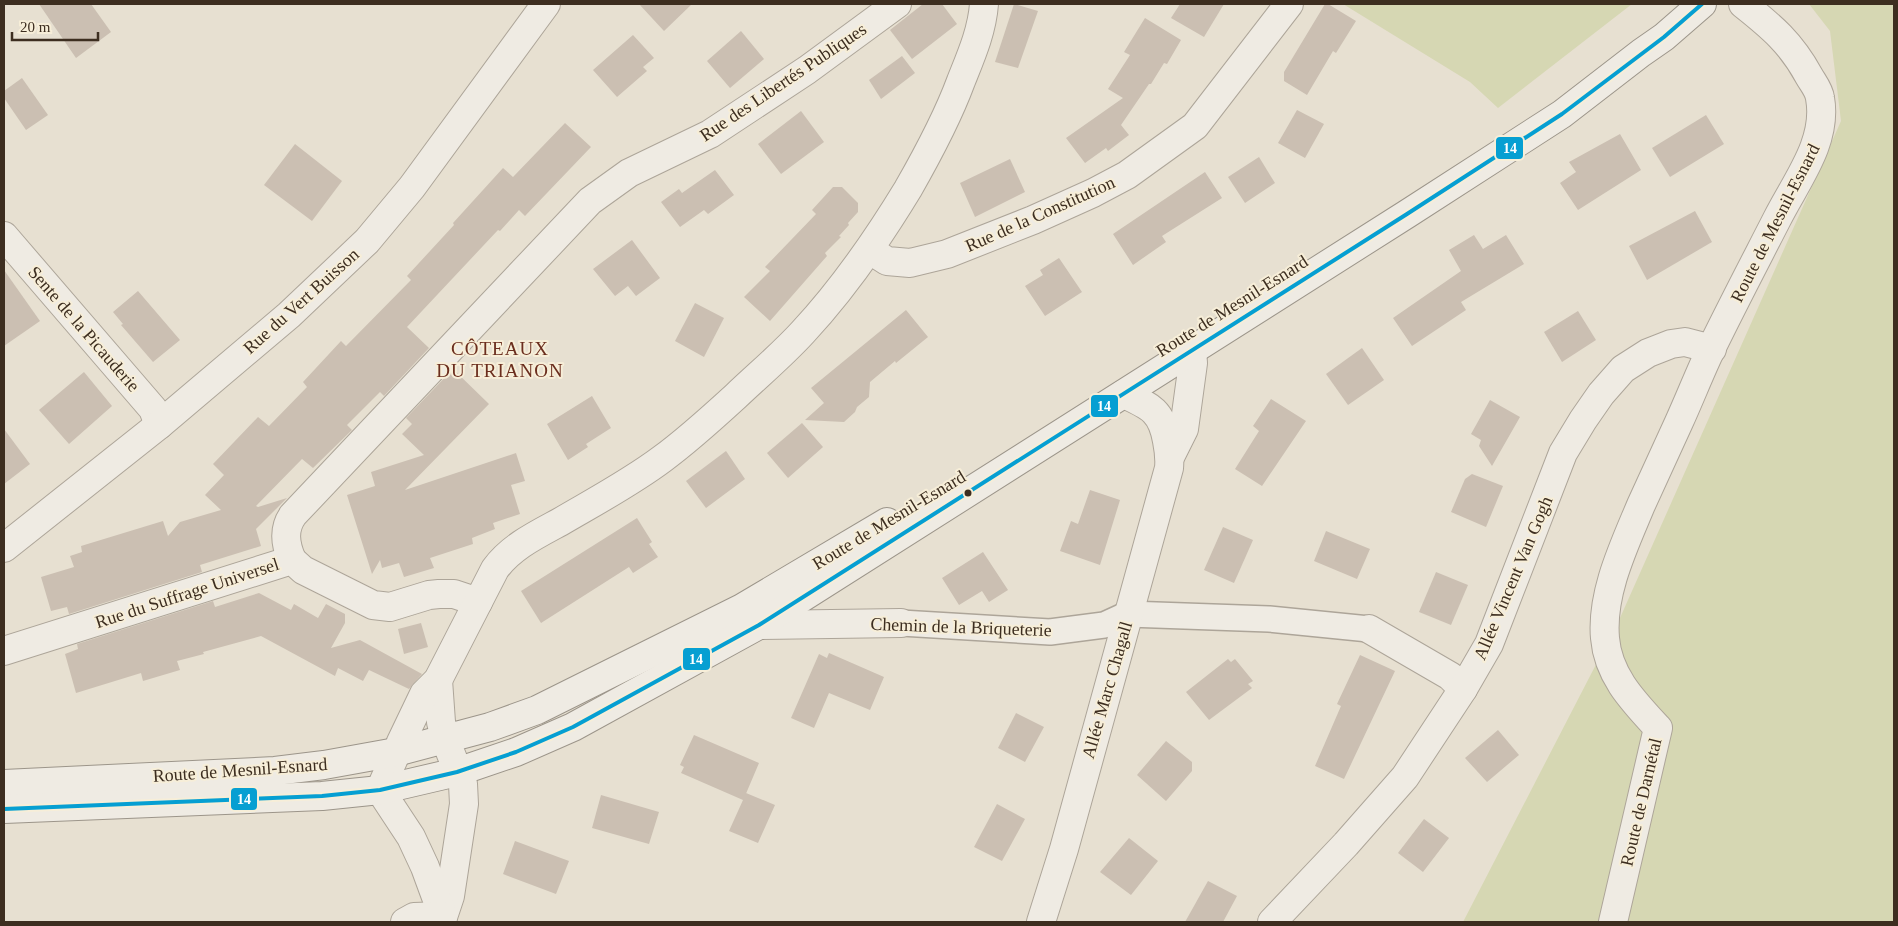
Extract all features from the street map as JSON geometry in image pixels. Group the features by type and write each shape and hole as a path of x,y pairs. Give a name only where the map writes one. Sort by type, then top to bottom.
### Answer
{"street":[{"name":"Rue du Vert Buisson","path":"4,548 159,425 289,315 367,241 412,187 546,4"},
{"name":"Rue des Libertés Publiques","path":"292,560 286,539 289,521 293,515 590,201 628,173 710,134 807,70 897,4"},
{"path":"442,919 425,867 411,837 380,790 424,694 438,680 495,569 511,551 621,486 662,459 699,430 803,333 870,250 931,149 954,100 978,37 984,4"},
{"name":"Rue de la Constitution","path":"870,250 887,261 910,263 947,254 1033,220 1127,175 1195,126 1289,4"},
{"name":"Route de Mesnil-Esnard","path":"4,784 275,771 324,766 396,752 490,727 537,710 742,608 930,497 1401,200 1554,100 1653,26 1675,4"},
{"name":"Route de Mesnil-Esnard","path":"4,809 322,796 380,790 458,772 516,752 573,726 759,625 1562,114 1664,37 1702,4"},
{"name":"Route de Mesnil-Esnard","path":"1606,608 1625,542 1663,456 1712,349 1782,208 1804,170 1817,139 1822,120 1820,95 1803,63 1788,43 1743,4"},
{"name":"Sente de la Picauderie","path":"4,236 153,409 159,425"},
{"name":"Allée Vincent Van Gogh","path":"1272,922 1346,844 1405,777 1464,689 1489,644 1563,453 1601,394 1623,370 1648,353 1671,344 1685,342 1712,349"},
{"path":"1170,457 1184,429 1193,362 1192,350"},
{"path":"1124,394 1148,405 1158,415 1164,426 1170,457"},
{"name":"Allée Marc Chagall","path":"1041,922 1064,849 1169,468 1170,457"},
{"name":"Rue du Suffrage Universel","path":"4,651 292,560 303,570 373,605 390,606 439,594 454,594 478,602"},
{"name":"Route de Darnétal","path":"1606,608 1605,638 1607,653 1612,667 1620,684 1631,699 1658,728 1613,922"},
{"name":"Chemin de la Briqueterie","path":"759,625 901,623 1050,632 1104,625 1128,614 1269,619 1369,629"},
{"path":"1369,629 1450,676 1464,689"},
{"path":"438,680 441,722 445,739 463,784 464,804 450,896 442,919"},
{"path":"405,922 414,917 442,919"}],"green space":[{"path":"1343,4 1632,4 1498,108 1470,82"},
{"path":"1809,4 1894,4 1894,922 1463,922 1620,618 1841,121 1830,31"}],"building":[{"path":"39,4 91,4 111,32 76,58"},
{"path":"639,4 692,4 664,31"},
{"path":"923,4 942,4 957,24 912,59 890,30"},
{"path":"1014,4 1038,11 1018,68 995,62"},
{"path":"1180,4 1224,4 1204,37 1171,18"},
{"path":"1325,4 1356,21 1336,53 1333,51 1307,95 1284,81 1284,72"},
{"path":"1145,18 1181,40 1167,64 1164,63 1121,125 1129,135 1108,151 1106,148 1085,163 1066,138 1123,98 1108,89 1130,55 1124,52"},
{"path":"741,31 764,59 730,88 707,61"},
{"path":"633,35 654,58 643,67 647,71 617,97 593,70"},
{"path":"902,56 915,73 881,99 869,80"},
{"path":"22,78 48,115 26,130 4,98 4,91"},
{"path":"1297,110 1324,124 1305,158 1278,143"},
{"path":"801,111 824,142 781,174 758,144"},
{"path":"1706,115 1724,144 1670,177 1652,148"},
{"path":"565,123 591,147 525,216 519,210 500,231 498,230 407,327 429,348 384,396 380,392 347,425 352,430 313,468 302,459 256,506 287,498 256,529 261,546 200,565 202,572 69,614 67,607 51,611 41,577 74,567 70,556 82,552 81,546 163,521 168,536 180,522 221,510 205,495 224,475 213,464 258,417 269,426 307,387 303,382 341,341 346,346 411,280 407,276 503,168 513,177"},
{"path":"1620,134 1641,170 1578,210 1560,183 1576,172 1569,162"},
{"path":"295,144 342,181 312,221 264,185"},
{"path":"1259,157 1275,183 1245,203 1228,177"},
{"path":"1010,159 1025,192 975,217 960,183"},
{"path":"715,170 734,195 708,214 704,210 680,227 661,202 679,189 682,193"},
{"path":"1205,172 1222,198 1162,236 1166,242 1133,265 1113,234"},
{"path":"833,187 842,187 858,203 858,212 839,236 841,237 825,253 827,256 770,321 744,297 770,271 765,267 816,214 812,210"},
{"path":"1695,211 1712,242 1647,280 1629,246"},
{"path":"1474,235 1483,249 1506,235 1524,264 1461,302 1466,310 1412,346 1393,318 1461,271 1449,250"},
{"path":"632,240 660,278 636,296 628,286 615,296 593,269"},
{"path":"1059,258 1082,292 1045,316 1025,286 1043,275 1040,270"},
{"path":"4,270 40,321 4,346"},
{"path":"138,291 180,340 153,362 121,325 123,324 113,312"},
{"path":"695,303 724,318 704,357 675,341"},
{"path":"906,310 928,337 870,382 869,397 844,422 805,420 824,403 811,388"},
{"path":"1578,311 1596,340 1562,362 1544,332"},
{"path":"1362,348 1384,380 1348,405 1326,374"},
{"path":"453,369 489,404 405,490 516,453 525,481 511,485 520,514 493,523 495,529 472,538 473,544 430,558 434,568 404,577 399,563 382,568 380,560 372,574 347,495 375,486 371,472 424,455 402,434 412,424 406,418"},
{"path":"84,372 112,406 69,444 39,410"},
{"path":"592,396 611,428 586,444 588,447 568,460 547,424"},
{"path":"1271,399 1306,421 1262,486 1235,469 1259,431 1253,426"},
{"path":"1490,400 1520,417 1492,466 1479,446 1481,440 1471,434"},
{"path":"802,423 823,447 788,478 767,453"},
{"path":"4,429 30,464 4,484"},
{"path":"726,451 745,479 706,508 686,481"},
{"path":"1472,474 1503,486 1486,527 1451,512 1465,479"},
{"path":"1090,490 1120,500 1100,565 1060,551 1071,521 1078,524"},
{"path":"637,518 652,542 649,544 658,557 633,573 629,567 541,623 521,591"},
{"path":"1223,527 1253,540 1234,583 1204,570"},
{"path":"1326,531 1370,549 1357,579 1314,561"},
{"path":"983,552 1008,590 989,602 982,591 959,605 942,578"},
{"path":"1436,572 1468,585 1451,625 1419,612"},
{"path":"259,593 291,610 294,604 318,618 326,604 345,614 345,623 331,648 360,640 422,674 409,689 369,670 363,681 338,668 335,676 261,636 177,661 180,670 143,681 141,673 76,693 65,654 78,649 77,644 213,601 215,607"},
{"path":"421,623 428,647 404,654 398,629"},
{"path":"829,653 884,677 870,710 829,693 814,728 791,718 819,654 827,658"},
{"path":"1360,655 1395,671 1344,779 1315,766 1341,706 1337,704"},
{"path":"1228,659 1231,662 1235,659 1253,681 1248,684 1252,688 1209,720 1186,692"},
{"path":"1016,713 1044,727 1025,762 998,748"},
{"path":"1498,730 1519,755 1487,782 1465,758"},
{"path":"694,735 759,763 746,793 775,805 758,843 729,831 743,800 681,773 684,767 680,765"},
{"path":"1166,741 1192,762 1192,771 1166,801 1137,775"},
{"path":"601,795 659,812 649,844 592,828"},
{"path":"997,804 1025,819 1002,861 974,847"},
{"path":"1424,819 1449,838 1423,872 1398,853"},
{"path":"1129,838 1158,861 1131,895 1100,872"},
{"path":"515,841 569,861 556,894 503,874"},
{"path":"1208,881 1237,896 1223,922 1185,922"}],"transit line":[{"name":"14","path":"4,809 322,796 380,790 457,772 516,752 573,727 759,625 1407,214 1562,114 1664,37 1702,4"}],"district":[{"name":"CÔTEAUX DU TRIANON","path":"500,359"}]}
